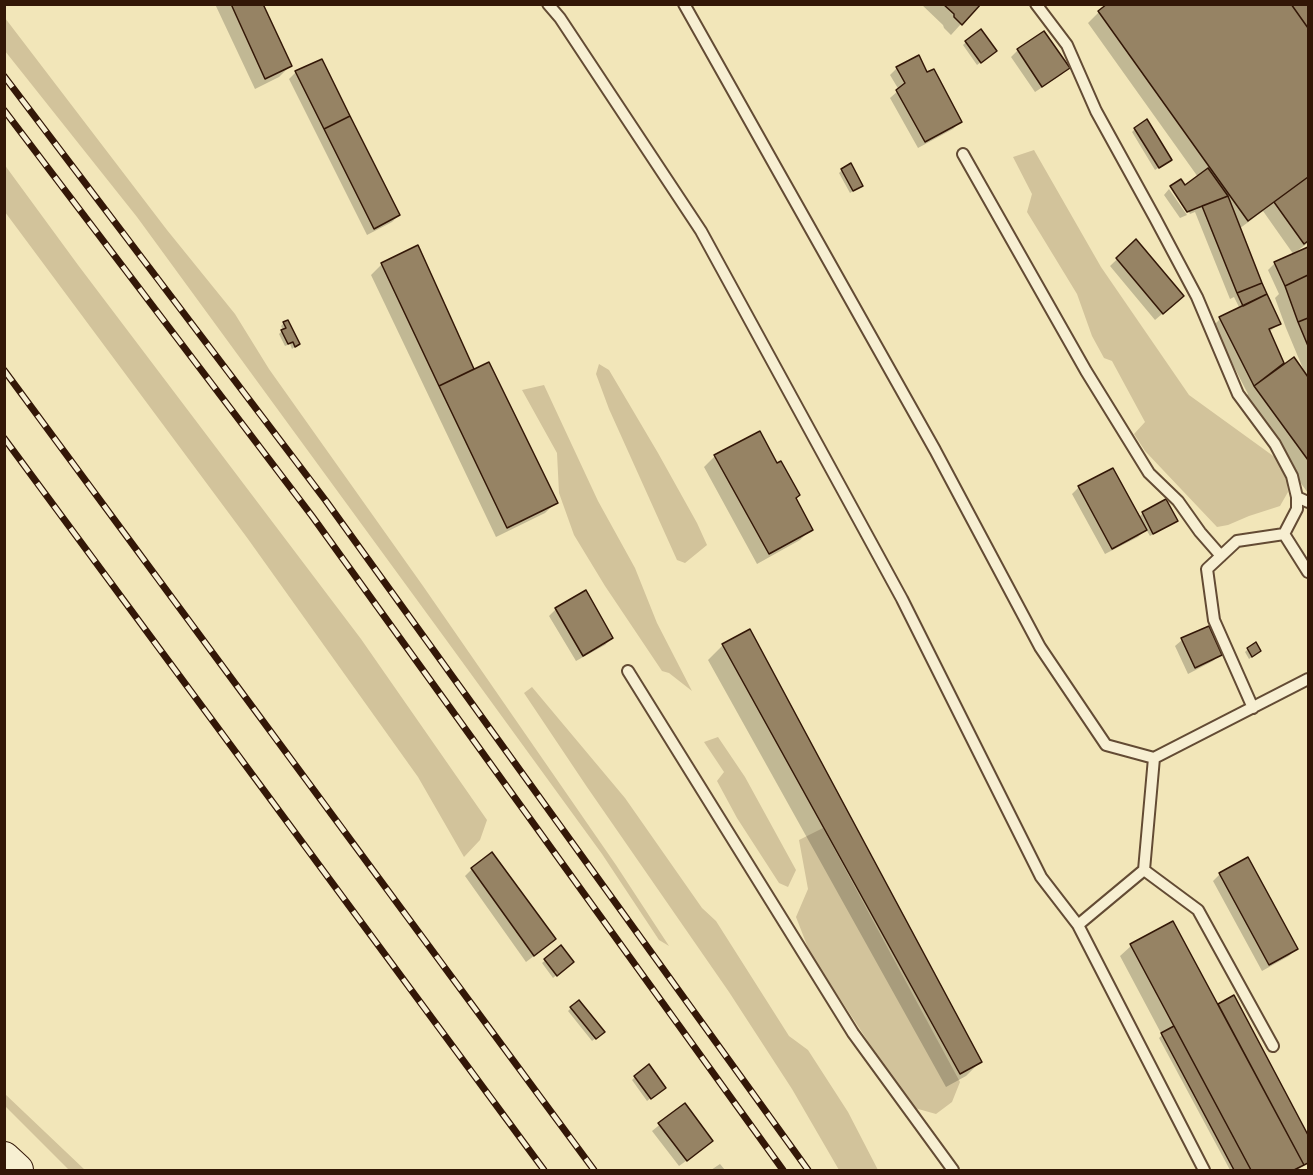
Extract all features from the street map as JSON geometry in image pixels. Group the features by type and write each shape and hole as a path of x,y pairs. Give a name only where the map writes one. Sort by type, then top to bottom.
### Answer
{"main road":[{"path":"4,1158 17,1170"}],"lane":[{"path":"548,4 560,18 701,231 902,599 1041,877 1078,926 1204,1170"},
{"path":"684,4 935,450 1040,647 1106,745 1154,758 1308,679"},
{"path":"1036,4 1068,45 1096,111 1197,297 1238,394 1275,444 1292,476 1297,509 1284,534"},
{"path":"963,153 1086,371 1149,473 1178,501 1221,556"},
{"path":"1297,497 1308,502"},
{"path":"1253,708 1214,620 1207,569 1237,541 1284,534"},
{"path":"1284,534 1308,572"},
{"path":"628,670 853,1033 953,1170"},
{"path":"1078,926 1144,870 1154,758"},
{"path":"1144,870 1198,910 1273,1046"}],"shaded area":[{"path":"5,18 167,230 235,314 269,369 423,586 616,865 669,946 659,940 602,854 137,217 5,51"},
{"path":"1034,150 1101,267 1189,395 1276,458 1286,473 1288,492 1280,506 1217,527 1145,451 1134,434 1145,422 1112,361 1104,358 1092,336 1077,294 1027,212 1032,194 1013,157"},
{"path":"4,164 361,639 487,820 480,840 464,857 418,777 248,539 5,212"},
{"path":"599,364 609,370 658,453 707,545 685,563 677,560 609,409 596,374"},
{"path":"544,385 598,501 635,568 657,623 692,691 669,673 662,671 574,535 559,493 557,453 522,390"},
{"path":"532,687 625,798 702,908 716,921 789,1036 808,1050 848,1112 878,1170 839,1170 792,1089 729,992 524,693"},
{"path":"718,737 745,777 796,870 788,887 779,883 737,818 717,781 724,772 704,742"},
{"path":"823,828 960,1082 952,1102 936,1114 911,1107 810,953 796,917 808,889 799,840"},
{"path":"4,1094 85,1170 69,1170 5,1106"}],"building":[{"path":"231,4 263,4 292,66 265,79"},
{"path":"943,4 981,4 962,25"},
{"path":"1107,4 1291,4 1308,28 1308,177 1248,221 1098,11"},
{"path":"1291,4 1308,4 1308,28"},
{"path":"981,29 997,51 981,63 965,41"},
{"path":"1044,31 1070,68 1042,87 1017,49"},
{"path":"919,55 927,72 934,69 962,122 925,142 896,90 905,83 896,67"},
{"path":"322,59 350,116 324,129 295,71"},
{"path":"350,116 400,215 374,229 324,129"},
{"path":"1147,119 1172,160 1159,168 1134,128"},
{"path":"851,163 863,186 853,191 841,169"},
{"path":"1208,168 1228,196 1187,212 1170,186 1181,179 1185,185"},
{"path":"1308,177 1308,241 1304,244 1274,202"},
{"path":"1228,196 1262,283 1237,293 1202,206"},
{"path":"1136,239 1184,296 1163,314 1116,258"},
{"path":"418,245 474,369 439,386 381,263"},
{"path":"1308,247 1308,275 1285,286 1274,262"},
{"path":"1308,275 1308,318 1298,322 1285,286"},
{"path":"1262,283 1267,294 1243,306 1237,293"},
{"path":"1267,294 1281,324 1269,329 1284,363 1254,386 1219,317"},
{"path":"1308,318 1308,346 1298,322"},
{"path":"288,320 300,344 295,347 293,342 288,344 281,330 286,328 283,322"},
{"path":"1294,357 1308,377 1308,460 1254,386"},
{"path":"489,362 558,503 507,528 439,386"},
{"path":"760,431 777,463 781,461 800,495 796,498 813,530 769,554 714,455"},
{"path":"1113,468 1147,530 1112,549 1078,486"},
{"path":"1166,499 1178,521 1153,534 1142,512"},
{"path":"586,590 613,638 583,656 555,608"},
{"path":"1209,626 1222,655 1195,668 1181,638"},
{"path":"750,629 982,1062 960,1074 722,644"},
{"path":"1256,642 1261,651 1252,657 1247,648"},
{"path":"492,852 556,939 534,956 471,868"},
{"path":"1248,857 1298,949 1269,965 1219,873"},
{"path":"1173,921 1304,1165 1294,1170 1251,1170 1130,944"},
{"path":"561,945 574,962 557,976 544,959"},
{"path":"1234,995 1308,1135 1308,1163 1304,1165 1218,1004"},
{"path":"579,1000 605,1032 596,1039 570,1007"},
{"path":"1174,1026 1251,1170 1234,1170 1161,1033"},
{"path":"649,1064 666,1088 651,1099 634,1076"},
{"path":"685,1103 713,1141 687,1161 658,1123"}],"railway":[{"path":"4,76 326,501 808,1170"},
{"path":"4,110 312,516 783,1170"},
{"path":"4,370 594,1170"},
{"path":"4,438 544,1170"}]}
